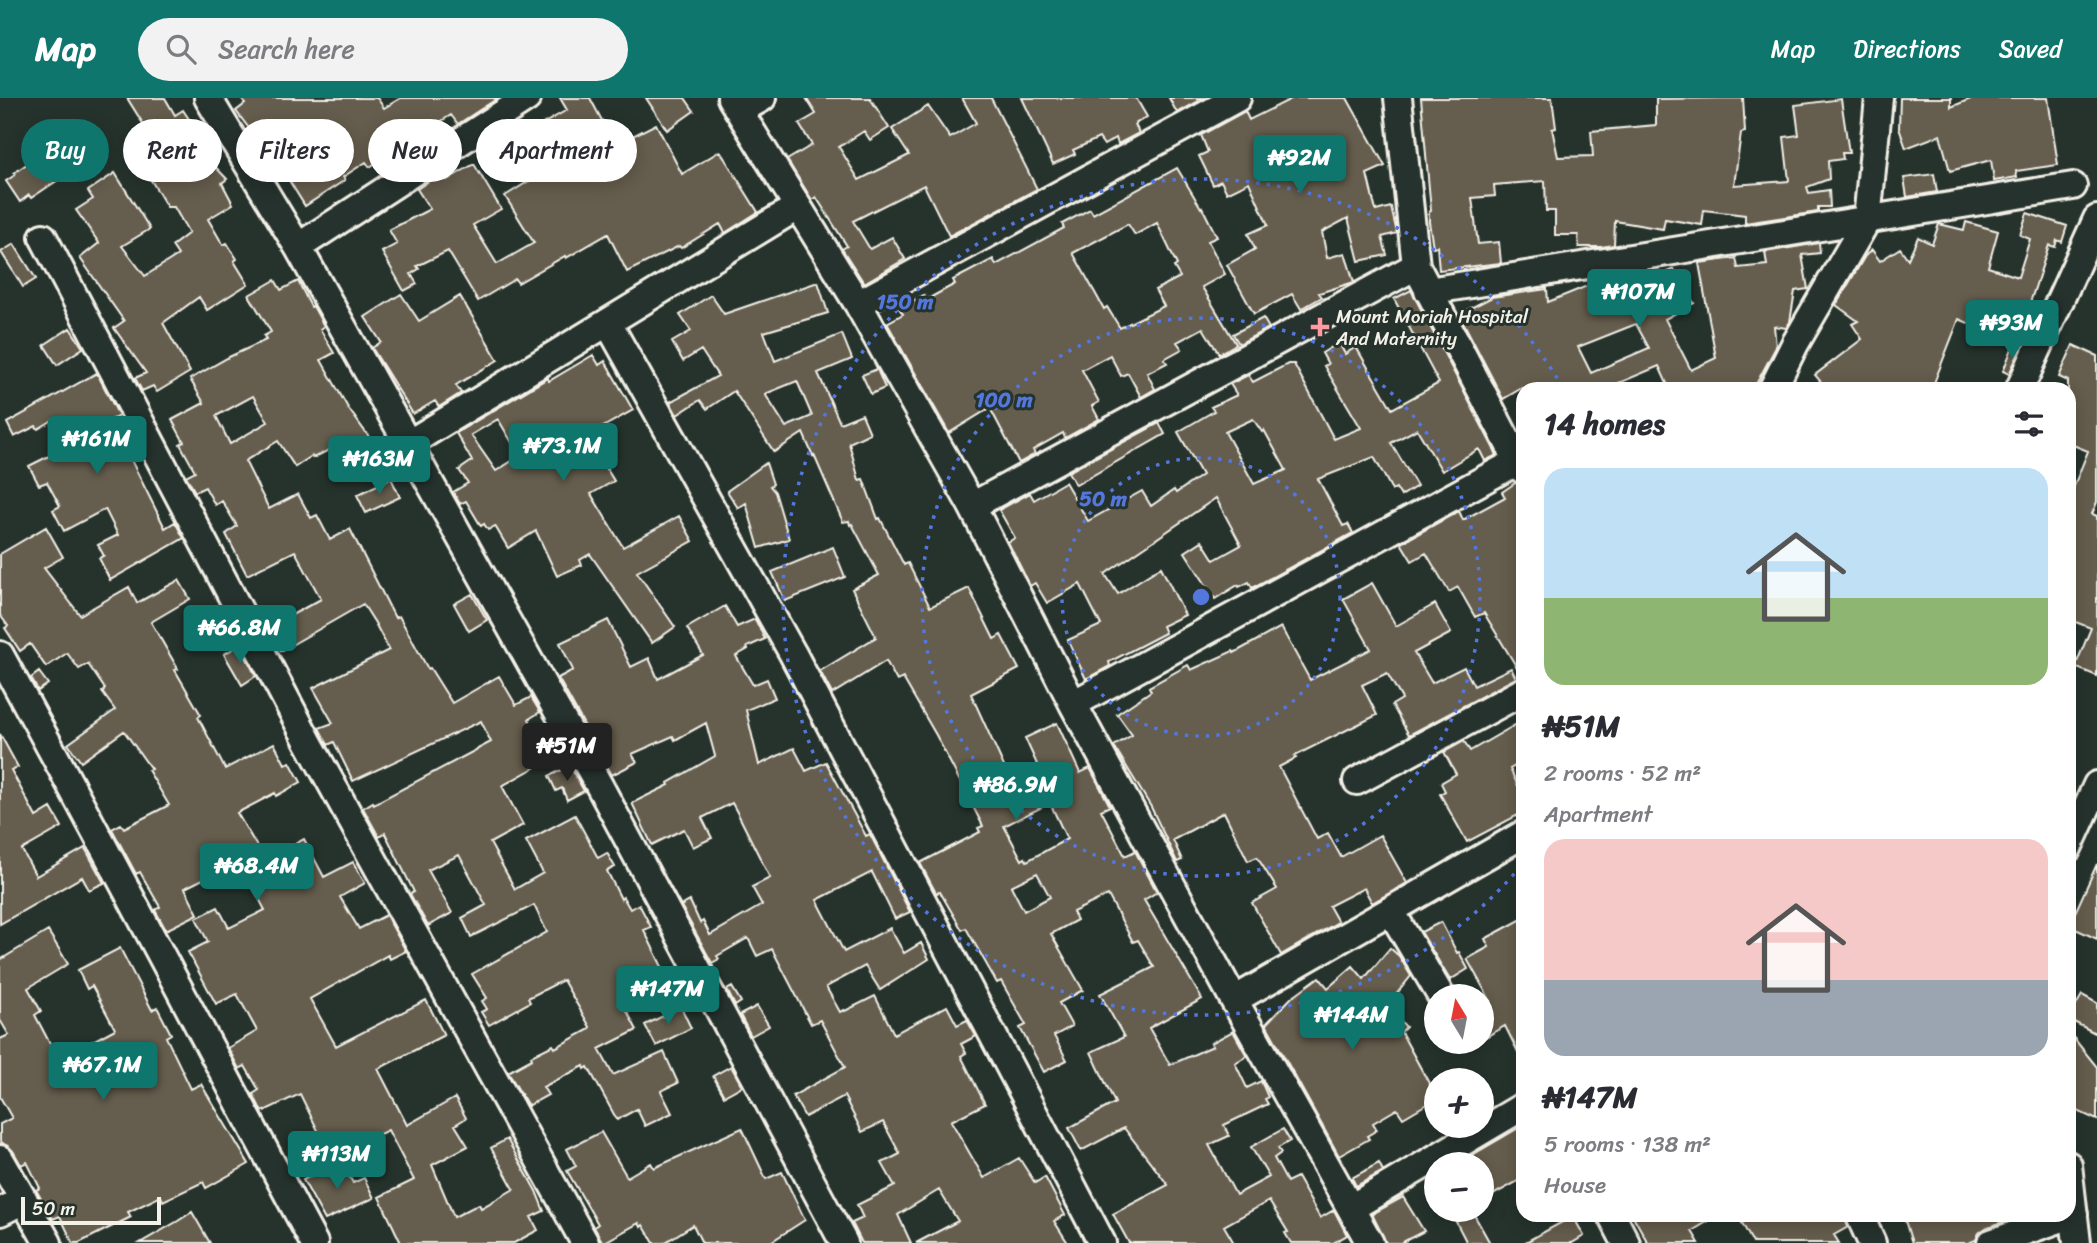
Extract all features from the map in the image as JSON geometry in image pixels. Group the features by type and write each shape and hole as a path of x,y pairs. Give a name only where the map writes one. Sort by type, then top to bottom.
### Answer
{"street":[{"path":"208,98 298,247 600,787 844,1243"},
{"path":"298,247 527,98"},
{"path":"762,98 735,105 858,304 972,506 1073,704 1370,1243"},
{"path":"858,304 1237,98"},
{"path":"1398,98 1416,266 1516,458"},
{"path":"1776,382 1867,220 1879,98"},
{"path":"1427,291 2073,186"},
{"path":"408,443 797,206"},
{"path":"2023,382 2097,219"},
{"path":"43,237 309,743 585,1243"},
{"path":"972,506 1416,266"},
{"path":"608,323 793,654 1102,1243"},
{"path":"1073,704 1516,467"},
{"path":"0,655 314,1243"},
{"path":"1357,781 1516,695"},
{"path":"2076,831 2097,785"},
{"path":"1234,1000 1516,838"},
{"path":"1391,911 1434,984"},
{"path":"1351,1208 1516,1111"},
{"path":"0,1159 48,1243"},
{"path":"0,1212 24,1200"},
{"path":"1615,1222 1626,1243"},
{"path":"1863,1222 1872,1243"},
{"path":"1991,1243 2051,1222"},
{"path":"2075,1222 2077,1243"}],"building":[{"path":"127,98 165,98 175,115 183,110 189,119 140,119"},
{"path":"241,98 377,98 384,108 401,98 498,98 462,121 451,115 445,119 368,119 368,164 366,162 354,170 354,119 242,119 236,111 245,104"},
{"path":"560,98 590,98 601,119 551,119 567,110"},
{"path":"646,98 685,98 694,111 667,130"},
{"path":"806,98 870,98 889,128 870,140 864,131 839,147 859,180 909,155 892,129 928,106 950,138 976,123 962,98 991,98 1037,189 949,236 924,185 853,221 870,249 892,237 905,259 864,283 842,249 847,246 816,197 812,200 787,160 812,145 799,124 816,114"},
{"path":"1022,98 1136,98 1147,117 1135,124 1139,133 1118,144 1116,138 1104,145 1099,138 1073,150 1075,154 1053,164"},
{"path":"1169,98 1204,98 1177,113"},
{"path":"1293,98 1347,98 1385,166 1367,174 1376,211 1391,207 1397,233 1382,237 1387,255 1359,261 1348,218 1322,232 1327,258 1345,253 1354,282 1319,293 1322,297 1301,309 1292,294 1254,314 1227,265 1255,249 1248,234 1268,225 1249,182 1227,193 1221,181 1213,185 1199,156 1208,152 1201,135 1245,111 1249,120"},
{"path":"1421,98 1552,98 1556,128 1552,129 1558,157 1593,156 1591,131 1656,125 1656,99 1743,98 1745,132 1741,133 1734,185 1789,181 1784,137 1799,135 1795,105 1841,99 1849,153 1842,153 1843,159 1828,161 1829,179 1807,187 1809,193 1829,190 1830,207 1818,207 1818,212 1745,223 1745,215 1704,210 1702,225 1665,219 1663,229 1615,221 1614,245 1601,247 1579,247 1578,235 1555,235 1555,211 1546,211 1545,181 1494,185 1495,196 1472,198 1478,244 1499,242 1501,263 1439,270 1437,246 1433,247 1429,222 1431,211"},
{"path":"1900,98 1951,98 1951,107 1973,98 2048,98 2058,165 2016,171 2017,177 1994,181 1991,160 1950,171 1940,135 1906,148 1899,128"},
{"path":"656,124 682,174 720,151 758,212 725,233 720,224 681,248 679,246 627,272 608,234 518,283 515,279 478,301 448,251 417,266 419,269 411,274 417,284 404,291 382,252 397,244 389,230 430,209 417,189 427,182 462,182 462,171 474,164 476,182 485,182 501,209 473,225 497,264 534,243 505,196 528,182 637,182 637,134"},
{"path":"21,168 21,182 55,182 20,202 6,181 15,175"},
{"path":"1177,168 1217,237 1208,241 1225,274 1202,287 1236,344 1219,354 1203,328 1177,342 1182,349 1164,359 1167,363 1147,373 1155,389 1141,397 1128,373 1121,376 1110,355 1082,370 1099,402 1092,406 1099,419 1065,438 1063,433 1033,450 1035,454 1019,463 990,408 949,433 887,323 903,314 899,308 924,295 926,300 955,284 953,280 993,259 996,265 1064,228 1062,224 1090,209 1093,214","holes":["1157,223 1177,265 1174,267 1180,277 1155,290 1164,306 1120,328 1107,307 1104,309 1073,253 1128,224 1135,235"]},
{"path":"115,173 150,229 122,246 145,276 178,255 172,246 189,233 174,207 167,207 152,182 222,182 222,174 227,179 222,183 233,204 208,219 223,245 227,243 237,259 234,261 248,284 207,310 199,297 163,323 190,372 157,392 153,386 142,391 135,378 146,373 114,328 124,321 80,258 99,243 76,210 93,199 88,191 102,182 109,182 109,177"},
{"path":"1934,174 1937,192 1907,197 1904,178"},
{"path":"290,182 342,182 305,206"},
{"path":"2027,213 2067,226 2062,242 2057,240 2055,247 2049,245 2018,344 1959,319 1934,382 1821,382 1815,375 1862,339 1852,324 1858,321 1836,305 1865,256 1872,250 1880,261 1900,248 1908,259 1918,237 1932,244 1939,224 1964,230 1966,222 1998,231 1988,267 2018,277 2030,239 2020,235"},
{"path":"1819,243 1820,253 1802,255 1808,289 1795,291 1790,322 1786,328 1774,326 1776,347 1757,382 1666,382 1659,366 1621,382 1516,382 1516,391 1503,399 1459,314 1492,297 1547,289 1548,302 1592,284 1594,291 1611,283 1618,297 1674,269 1694,303 1665,319 1691,370 1716,358 1699,263 1736,258 1738,268 1767,265 1765,252","holes":["1636,324 1649,348 1591,373 1578,347"]},
{"path":"14,244 36,279 23,287 1,252"},
{"path":"275,280 281,290 298,281 324,326 320,329 334,353 321,360 348,408 377,448 357,460 345,442 313,458 312,456 295,467 278,441 245,461 269,509 298,494 311,518 317,515 330,540 350,529 395,618 399,616 428,669 430,668 452,703 499,676 516,705 531,697 540,712 529,719 552,758 502,786 523,825 490,843 515,889 543,873 526,841 575,815 598,858 607,853 615,867 607,871 621,899 623,897 630,909 639,904 651,927 644,930 668,979 622,1002 637,1030 599,1049 613,1075 664,1052 678,1083 661,1091 672,1113 645,1126 637,1109 617,1120 588,1067 585,1069 584,1066 543,1087 548,1095 528,1106 508,1072 532,1059 531,1056 553,1045 555,1048 590,1027 563,980 528,998 530,1002 489,1025 481,1012 487,1009 482,1001 487,998 472,974 547,932 534,905 471,937 462,918 486,905 459,855 428,870 452,913 428,926 410,894 414,892 385,833 379,837 363,808 491,742 481,721 353,781 334,742 328,745 319,728 333,723 313,688 389,650 375,623 363,604 281,651 268,628 321,599 295,551 247,575 226,534 237,526 222,501 215,505 205,487 195,492 186,476 195,471 180,444 184,442 172,420 204,403 190,379 266,340 264,336 271,332 249,295","holes":["253,396 268,422 230,444 216,416"]},
{"path":"818,282 828,313 764,332 775,361 842,334 852,359 818,373 840,423 862,414 870,433 849,443 859,480 863,479 878,519 880,518 904,565 908,563 930,607 969,588 994,639 1001,635 1019,669 971,694 1017,795 1045,782 1025,738 1057,723 1080,773 1090,768 1110,806 1101,810 1125,856 1135,851 1157,892 1144,900 1202,999 1149,1028 1170,1065 1213,1046 1211,1043 1233,1031 1247,1056 1235,1063 1247,1088 1261,1081 1268,1097 1265,1099 1268,1104 1224,1125 1229,1136 1209,1145 1236,1195 1269,1177 1251,1147 1283,1129 1290,1141 1278,1148 1281,1153 1274,1158 1287,1182 1297,1177 1320,1218 1334,1210 1347,1235 1333,1243 1291,1243 1285,1233 1288,1232 1269,1201 1224,1226 1234,1243 1129,1243 1113,1214 1168,1185 1124,1128 1081,1151 1069,1128 1115,1103 1091,1052 1124,1037 1100,994 1154,967 1138,940 1133,942 1108,895 1073,912 1077,920 1051,934 1083,990 1059,1003 1072,1026 1054,1036 1067,1060 1044,1072 1020,1028 1026,1025 1001,981 997,983 966,928 962,930 940,892 936,893 920,863 980,832 978,828 983,826 936,735 903,678 897,681 886,661 832,694 820,671 876,637 852,589 879,575 852,524 850,525 849,521 843,522 803,433 774,452 734,391 707,409 700,400 677,415 670,402 718,376 701,350 683,361 672,342 691,331 680,315 711,295 724,314","holes":["797,381 812,416 786,427 765,394","1050,803 1067,839 1027,861 1025,858 1022,860 1004,826","1037,873 1050,897 1024,911 1011,886"]},
{"path":"1411,290 1497,455 1485,461 1479,449 1442,471 1417,429 1391,443 1417,486 1401,496 1396,488 1392,490 1374,457 1318,479 1343,526 1348,524 1353,533 1252,588 1249,582 1239,587 1238,585 1215,599 1185,552 1202,541 1214,560 1241,545 1216,498 1105,574 1118,594 1161,567 1185,615 1162,626 1165,633 1109,662 1110,666 1086,679 1068,640 1101,625 1080,584 1047,603 1035,583 1030,586 1008,542 1015,538 999,510 1030,493 1034,500 1065,482 1088,521 1142,491 1151,506 1202,475 1178,432 1214,411 1211,407 1237,395 1230,384 1248,375 1253,382 1288,364 1294,364 1334,439 1361,428 1324,366 1328,364 1322,353 1339,343 1345,354 1356,347 1392,409 1439,383 1394,299","holes":["1253,419 1262,432 1264,430 1286,470 1254,484 1225,432"]},
{"path":"401,294 419,321 460,296 498,360 456,385 461,393 439,407 435,401 413,414 372,348 381,342 365,317"},
{"path":"1263,318 1269,328 1239,344 1233,334"},
{"path":"70,328 83,348 57,365 44,345"},
{"path":"2073,345 2097,356 2097,502 2092,514 2097,516 2097,676 2076,667 2091,628 2076,622 2076,481 2088,451 2076,446 2076,382 2068,382 2059,377"},
{"path":"2013,346 2021,349 2009,374 2003,371"},
{"path":"593,355 599,365 605,361 633,410 587,436 614,481 591,494 623,547 679,516 693,541 637,572 675,627 652,643 590,554 580,560 582,565 557,576 536,531 508,548 495,526 488,530 484,524 481,526 466,501 460,504 453,492 468,483 459,470 472,461 456,433 548,378 549,381","holes":["498,419 520,456 496,471 471,435"]},
{"path":"877,369 885,388 871,394 862,375"},
{"path":"97,373 119,416 111,420 165,528 175,522 184,538 110,580 99,558 104,556 98,545 118,535 105,509 64,531 53,510 60,506 47,482 39,485 29,466 67,447 53,420 38,429 36,426 14,437 7,423"},
{"path":"1159,423 1165,434 1076,485 1068,472"},
{"path":"766,463 773,484 770,486 775,492 789,539 759,548 746,503 738,508 727,491"},
{"path":"391,478 400,497 366,513 357,495"},
{"path":"1516,483 1516,666 1484,613 1475,617 1458,587 1449,592 1426,553 1412,561 1401,543 1459,511 1463,520 1505,497 1502,492"},
{"path":"46,527 63,557 44,568 80,615 129,587 137,603 179,580 190,599 151,622 178,669 175,670 201,715 198,717 225,769 274,743 285,764 290,762 301,782 237,813 265,860 304,839 324,877 353,862 365,883 340,897 359,929 386,915 406,951 390,959 388,955 310,999 336,1046 426,1000 444,1035 378,1069 407,1125 455,1098 466,1118 455,1125 468,1146 432,1165 454,1217 479,1204 481,1208 514,1189 491,1148 507,1139 544,1211 531,1217 538,1230 514,1243 401,1243 379,1197 414,1180 388,1130 331,1157 300,1094 262,1112 253,1094 259,1090 245,1066 239,1069 228,1048 257,1031 237,994 216,1004 188,952 208,942 196,918 218,907 229,928 265,910 239,861 185,888 198,914 166,930 155,910 160,907 140,872 136,874 112,829 121,824 124,828 169,805 148,770 151,769 124,731 81,762 68,744 115,710 102,692 105,689 88,664 79,669 67,653 46,667 30,644 20,651 0,615 0,554"},
{"path":"833,547 845,577 785,601 772,572"},
{"path":"1372,583 1396,626 1435,604 1451,633 1414,653 1432,683 1464,667 1474,686 1511,668 1516,678 1409,735 1392,705 1402,699 1387,673 1362,685 1377,715 1294,756 1296,758 1279,767 1317,839 1328,833 1341,857 1380,835 1407,883 1372,903 1364,888 1329,906 1338,922 1281,955 1252,903 1277,889 1257,857 1248,861 1224,812 1173,840 1182,860 1177,862 1151,807 1114,746 1132,735 1117,714 1151,691 1149,687 1188,665 1191,670 1233,651 1234,653 1281,627 1310,680 1371,649 1343,599"},
{"path":"472,594 487,620 469,631 454,604"},
{"path":"725,606 737,627 755,619 765,639 747,647 748,649 736,656 753,685 767,679 775,698 746,710 759,765 794,748 806,771 826,762 866,836 870,834 910,912 895,919 872,872 817,900 844,952 890,928 904,953 921,943 929,959 880,990 865,966 826,987 840,1012 875,996 894,1034 947,1006 957,1025 967,1020 976,1036 961,1044 966,1053 961,1056 985,1104 951,1121 984,1178 1019,1158 1035,1183 1045,1177 1065,1215 1054,1221 1068,1243 916,1243 958,1221 939,1190 898,1215 911,1243 862,1243 852,1223 863,1218 857,1205 895,1186 882,1163 900,1154 883,1122 862,1132 844,1096 805,1117 793,1096 845,1067 820,1020 811,1024 772,949 757,956 748,938 717,956 719,959 712,963 681,906 690,901 700,923 703,921 710,935 762,905 752,887 770,878 739,816 732,803 702,818 712,838 693,847 684,829 652,845 632,803 669,785 668,783 715,756 706,723 675,740 673,736 632,754 637,762 612,775 558,678 573,670 560,643 608,620 631,667 649,658 658,679 703,655 687,628"},
{"path":"240,645 256,676 242,685 224,654"},
{"path":"39,672 48,684 38,691 31,678"},
{"path":"1516,724 1516,766 1510,769 1516,782 1516,816 1467,842 1440,794 1445,791 1441,783 1456,774 1444,752 1464,741 1470,751"},
{"path":"0,734 18,767 11,770 36,817 51,808 62,827 22,850 36,876 85,848 104,883 89,890 82,877 0,924"},
{"path":"570,766 584,791 567,800 562,788 556,791 549,776"},
{"path":"2097,864 2097,939 2076,929 2076,910"},
{"path":"1441,922 1468,969 1450,980 1421,932"},
{"path":"1516,922 1516,1048 1505,1026 1494,1032 1494,984 1481,984 1467,959 1489,947 1485,939"},
{"path":"48,931 68,964 28,988 41,1011 35,1015 74,1084 105,1068 91,1042 115,1029 92,986 87,989 78,970 120,948 152,1010 157,1007 171,1034 166,1037 191,1089 201,1084 249,1164 206,1188 203,1182 163,1201 161,1196 128,1212 131,1217 79,1243 73,1243 60,1216 53,1219 36,1190 40,1188 27,1162 21,1165 13,1151 0,1141 0,1124 12,1118 0,1097 0,1039 9,1035 0,1020 0,960"},
{"path":"1390,948 1399,956 1411,976 1387,1006 1406,1027 1401,1032 1424,1074 1424,1106 1403,1118 1397,1109 1373,1123 1377,1130 1367,1136 1369,1139 1339,1156 1266,1024 1292,997 1319,977 1328,988 1353,966 1364,979"},
{"path":"732,987 741,1002 735,1006 727,990"},
{"path":"2082,995 2097,1003 2097,1034 2076,1023 2076,1005"},
{"path":"757,1006 769,1026 751,1036 740,1015"},
{"path":"681,1007 691,1028 656,1046 645,1025"},
{"path":"2076,1041 2097,1067 2097,1120 2076,1110"},
{"path":"731,1066 742,1086 724,1096 713,1076"},
{"path":"742,1128 766,1179 782,1172 805,1220 769,1243 702,1243 693,1225 664,1243 654,1243 639,1223 603,1243 594,1227 598,1224 567,1171 576,1166 567,1149 601,1132 627,1177 651,1163 654,1168"},
{"path":"1516,1130 1516,1182 1494,1194 1494,1152 1478,1152"},
{"path":"340,1160 353,1183 364,1178 374,1198 325,1220 303,1180"},
{"path":"1379,1163 1383,1171 1356,1186 1352,1178"},
{"path":"1403,1197 1424,1231 1401,1243 1386,1243 1372,1214"},
{"path":"192,1212 210,1243 140,1243 178,1221"},
{"path":"1456,1222 1478,1222 1490,1243 1467,1243"},
{"path":"1562,1222 1576,1222 1584,1236 1572,1243 1524,1243"},
{"path":"1636,1222 1707,1222 1692,1231 1699,1243 1648,1243"},
{"path":"1741,1222 1846,1222 1848,1227 1834,1235 1839,1243 1753,1243"},
{"path":"1905,1222 2003,1222 1986,1228 1979,1233 1976,1240 1968,1243 1912,1243"}],"place":[{"name":"Mount Moriah Hospital And Maternity","path":"1320,327"}]}
